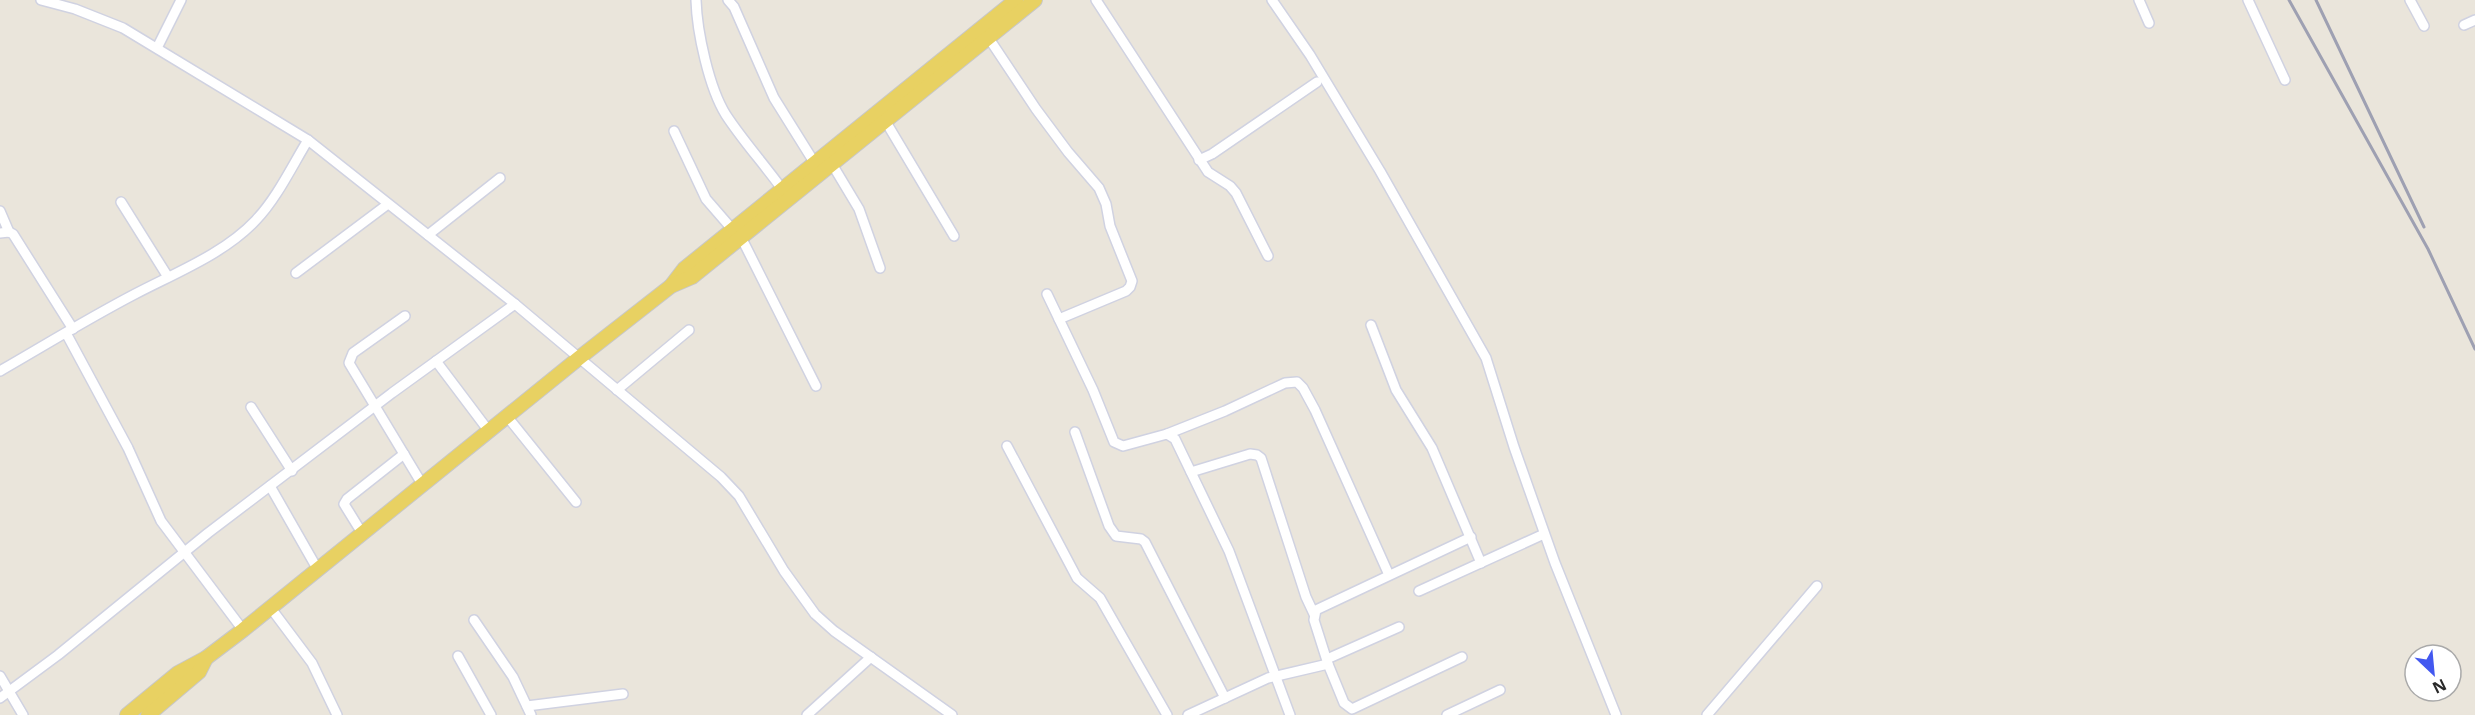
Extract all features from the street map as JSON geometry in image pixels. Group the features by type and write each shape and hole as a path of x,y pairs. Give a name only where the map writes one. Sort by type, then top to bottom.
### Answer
{"main road":[{"path":"736,233 832,164 882,115 1016,0"},
{"path":"127,715 178,673 206,658 243,630 579,358 672,286 692,277 782,189 814,162 882,115 1035,0"},
{"path":"148,715 199,672 206,658"}],"street":[{"path":"43,0 106,20 157,48 308,140 515,304 731,487 750,512 784,571 808,606 834,632 952,715"},
{"path":"157,48 181,0"},
{"path":"696,0 696,17 713,88 726,114 782,189"},
{"path":"728,0 734,7 774,98 814,162"},
{"path":"1096,0 1199,160 1208,172 1230,186 1236,193 1268,256"},
{"path":"1272,0 1310,55 1380,171 1486,358 1544,534 1616,715"},
{"path":"2139,0 2149,22"},
{"path":"2248,0 2285,80"},
{"path":"2410,0 2424,26"},
{"path":"2464,25 2475,20"},
{"path":"988,37 1036,109 1099,188 1104,198 1110,226 1132,281 1126,291 1059,319"},
{"path":"1199,160 1212,154 1317,82"},
{"path":"882,115 954,236"},
{"path":"674,131 706,199 736,233 816,386"},
{"path":"0,371 220,248 255,221 267,206 308,140"},
{"path":"832,164 858,209 880,268"},
{"path":"428,235 500,178"},
{"path":"121,202 168,277"},
{"path":"296,273 388,204"},
{"path":"0,212 5,233 70,331 161,521 243,630"},
{"path":"1047,294 1093,390 1114,442 1123,446 1167,434 1225,411 1285,383 1298,382 1304,388 1316,410 1389,575"},
{"path":"0,698 270,486 515,304"},
{"path":"405,316 353,353 350,358 351,370 422,484"},
{"path":"1371,325 1396,390 1432,448 1482,562"},
{"path":"617,390 689,330"},
{"path":"436,361 488,430"},
{"path":"251,407 292,471"},
{"path":"506,415 576,502"},
{"path":"1075,432 1109,526 1116,536 1141,539 1145,542 1225,698"},
{"path":"1167,434 1175,439 1229,551 1290,715"},
{"path":"1006,446 1077,578 1100,598 1167,715"},
{"path":"362,533 344,504 347,499 404,454"},
{"path":"1191,472 1250,454 1261,458 1306,597 1314,614 1327,661 1344,703 1352,709 1462,657"},
{"path":"270,486 318,570"},
{"path":"1419,591 1544,534"},
{"path":"1314,614 1323,606 1471,537"},
{"path":"1707,715 1817,586"},
{"path":"270,607 312,663 337,715"},
{"path":"474,620 509,671 529,710 623,694"},
{"path":"1188,715 1274,676 1327,661 1399,627"},
{"path":"458,656 491,715"},
{"path":"807,715 871,657"},
{"path":"0,676 23,715"},
{"path":"1447,715 1500,690"}],"railway":[{"path":"2289,0 2428,249 2475,349"},
{"path":"2316,0 2424,227"}]}
